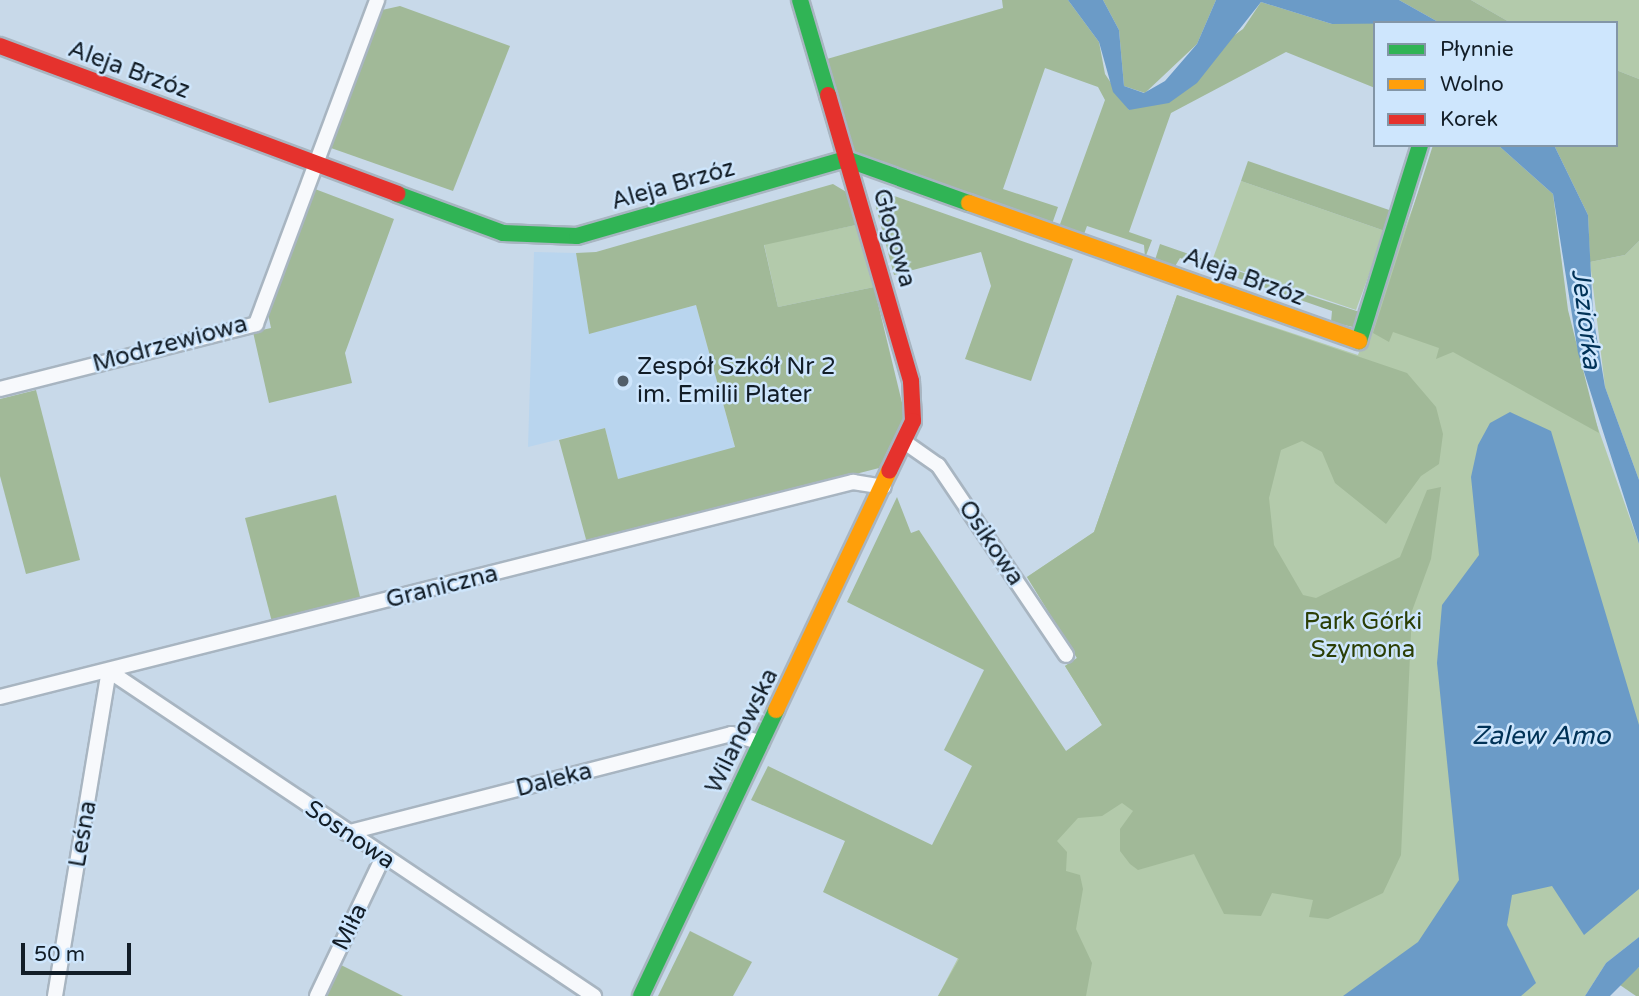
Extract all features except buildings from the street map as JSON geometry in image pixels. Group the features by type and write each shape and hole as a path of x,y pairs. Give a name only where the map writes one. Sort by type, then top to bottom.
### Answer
{"street":[{"path":"314,161 377,0"},
{"name":"Głogowa","path":"800,0 911,381 915,408 906,443 884,487"},
{"name":"Aleja Brzóz","path":"0,46 503,233 552,238 846,159 1358,343 1419,147"},
{"name":"Modrzewiowa","path":"0,389 256,324 314,161"},
{"name":"Osikowa","path":"906,443 938,465 1066,654"},
{"name":"Graniczna","path":"0,697 853,482 884,487"},
{"name":"Wilanowska","path":"641,996 884,487"},
{"name":"Sosnowa","path":"109,671 346,833 594,996"},
{"name":"Leśna","path":"55,996 109,671"},
{"name":"Daleka","path":"346,833 730,734 762,743"},
{"name":"Miła","path":"317,996 383,857"}],"shaded area":[{"name":"Zespół Szkół Nr 2 im. Emilii Plater","path":"534,252 576,253 589,333 696,305 735,448 618,479 605,428 528,447"}],"green space":[{"path":"1002,0 1068,0 1099,42 1105,74 1129,110 1243,29 1261,2 1332,24 1352,20 1373,22 1373,87 1286,52 1171,113 1129,232 1152,240 1145,258 1144,245 1087,226 1083,237 1059,227 1105,100 1098,87 1045,68 1003,189 1058,207 1052,224 854,154 827,59 1003,8"},
{"path":"1103,0 1216,0 1197,44 1145,93 1124,86 1119,30"},
{"path":"1399,0 1471,0 1508,21 1436,21"},
{"path":"1471,0 1639,0 1639,79 1618,71 1618,21 1508,21"},
{"path":"400,6 510,46 453,191 331,148 382,10"},
{"path":"1618,71 1639,79 1639,241 1625,255 1590,262 1588,215 1555,147 1618,147"},
{"path":"1432,147 1500,147 1553,194 1568,310 1599,433 1453,352 1436,359 1439,348 1393,332 1389,342 1373,333"},
{"name":"Park Górki Szymona","path":"1435,147 1499,147 1639,544 1639,937 1606,963 1585,996 938,996 1067,751 1102,725 1065,666 1077,658 1027,577 1094,532 1177,295 1358,355"},
{"path":"1248,161 1392,211 1385,231 1241,181"},
{"path":"1241,181 1385,231 1356,310 1212,261"},
{"path":"833,184 848,193 856,225 764,245 778,307 874,287 905,415 883,467 587,543 559,440 605,428 618,479 735,447 696,305 589,334 576,253 596,252"},
{"path":"315,189 394,219 345,353 352,383 269,403 253,332 271,328 267,309"},
{"path":"883,192 1073,259 1031,381 965,359 991,286 981,252 894,275 874,200"},
{"path":"856,225 874,287 778,307 764,244"},
{"path":"1639,241 1639,480 1605,387 1590,262 1625,255"},
{"path":"1160,244 1366,314 1357,328 1331,322 1332,311 1180,258 1174,268 1155,260"},
{"path":"1177,295 1407,373 1436,407 1443,434 1439,464 1421,476 1386,524 1335,483 1322,452 1302,441 1281,450 1269,498 1274,545 1303,595 1316,598 1400,557 1427,490 1441,487 1431,559 1412,611 1401,855 1383,893 1328,919 1309,917 1313,900 1272,893 1261,916 1224,914 1194,854 1138,870 1130,864 1120,851 1120,829 1133,811 1122,803 1102,816 1078,818 1057,841 1067,852 1066,871 1080,875 1083,889 1076,929 1092,963 1086,996 938,996 959,959 823,892 845,841 751,800 768,766 932,845 972,766 944,750 984,670 847,602 897,497 911,533 919,530 1066,751 1102,725 1065,666 1077,658 1027,577 1094,532"},
{"path":"36,390 80,560 26,574 0,476 0,399"},
{"path":"336,495 361,601 272,622 245,518"},
{"path":"690,931 752,962 733,996 658,996"},
{"path":"341,965 403,996 327,996"},
{"path":"1639,967 1639,996 1636,996 1617,983"}],"water":[{"path":"1068,0 1103,0 1119,30 1124,86 1144,93 1165,81 1197,44 1216,0 1399,0 1436,21 1332,24 1261,2 1197,83 1169,103 1129,110 1113,92 1099,42"},
{"name":"Jeziorka","path":"1500,147 1555,147 1588,215 1593,315 1605,387 1639,480 1639,544 1578,353 1553,194"},
{"name":"Zalew Amo","path":"1510,412 1551,431 1639,725 1639,889 1584,935 1552,886 1512,895 1507,925 1536,983 1521,996 1343,996 1418,942 1459,880 1437,663 1442,605 1479,555 1471,477 1478,445 1490,423"},
{"path":"1639,937 1639,967 1610,996 1585,996 1606,963"}],"traffic: fast":[{"path":"800,0 828,95"},
{"path":"1359,341 1419,147"},
{"path":"397,194 503,233 577,236 846,159 969,203"},
{"path":"641,996 776,710"}],"traffic: slow":[{"path":"969,203 1359,341"},
{"path":"776,710 889,471"}],"traffic: jam":[{"path":"0,46 397,194"},
{"path":"828,95 911,381 913,421 889,471"}],"place":[{"name":"Zespół Szkół Nr 2 im. Emilii Plater","path":"623,381"}]}
